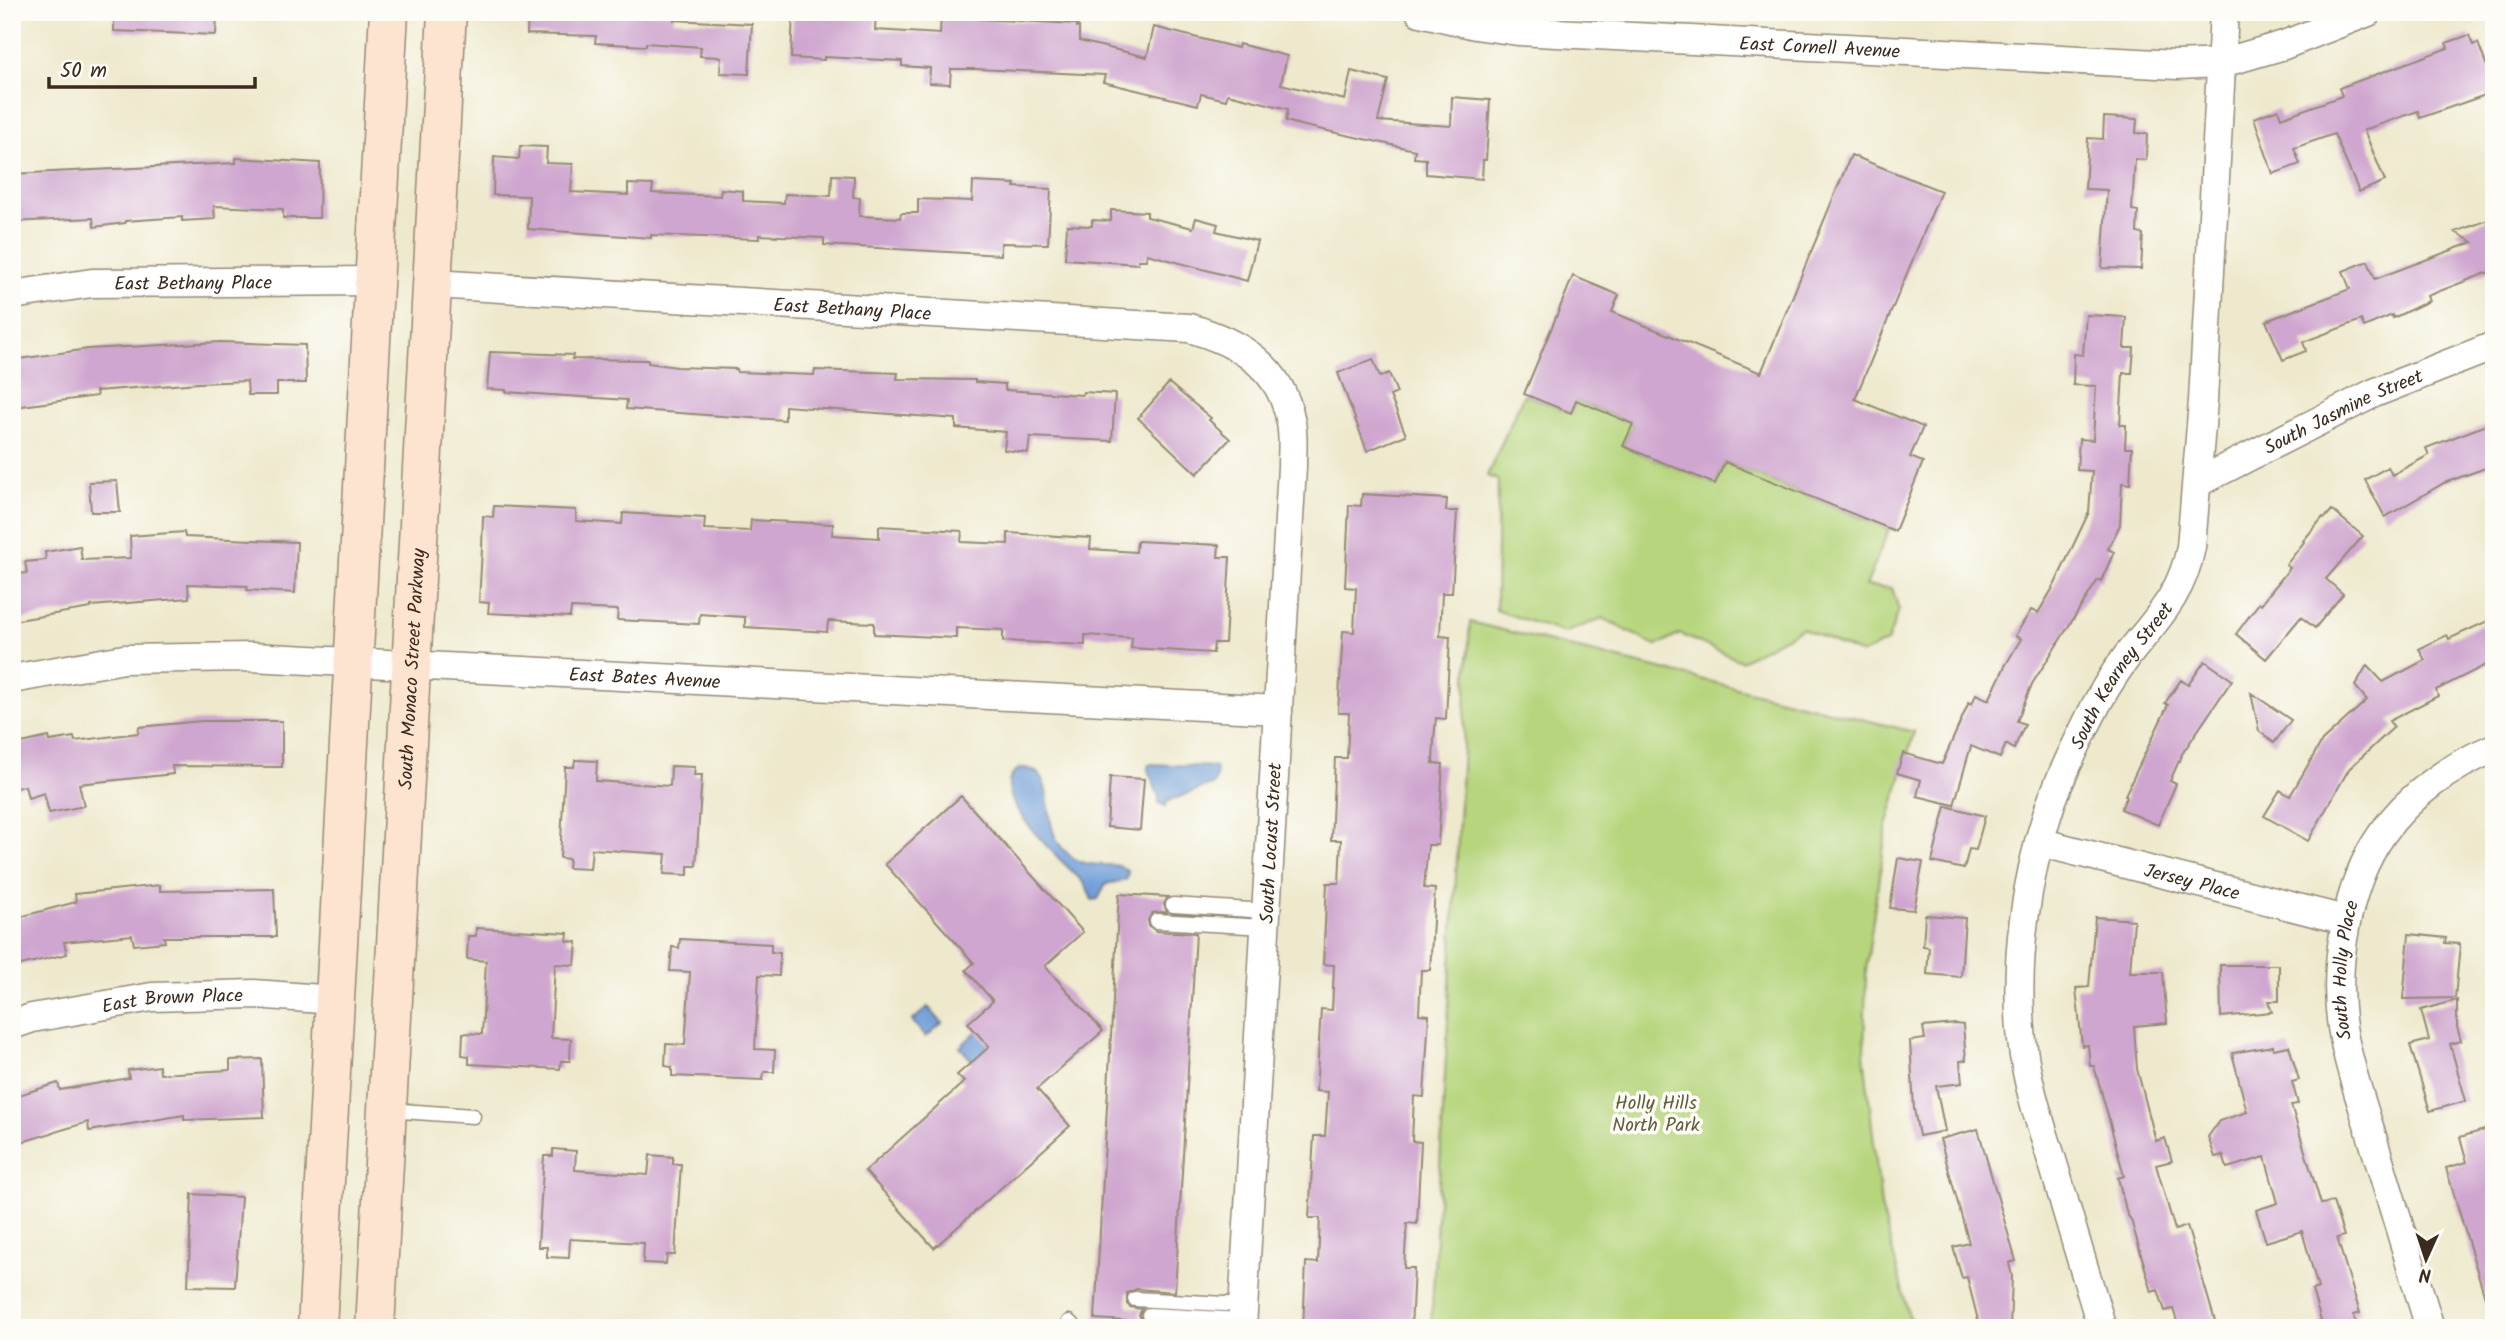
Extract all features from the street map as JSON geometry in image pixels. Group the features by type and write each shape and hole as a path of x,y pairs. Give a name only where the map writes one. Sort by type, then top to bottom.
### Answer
{"main road":[{"path":"317,1328 389,12"},
{"name":"South Monaco Street Parkway","path":"375,1328 447,12"}],"street":[{"name":"East Cornell Avenue","path":"1420,12 1573,34 2150,64 2222,62 2284,45 2368,12"},
{"name":"South Kearney Street","path":"2102,1328 2031,1092 2022,1042 2019,997 2021,948 2028,893 2051,803 2095,705 2127,656 2166,610 2182,579 2191,547 2224,12"},
{"name":"East Bethany Place","path":"12,295 92,283 374,281"},
{"name":"East Bethany Place","path":"433,284 1189,328 1218,336 1242,348 1262,366"},
{"name":"South Jasmine Street","path":"2197,483 2374,393 2494,346"},
{"name":"South Locust Street","path":"1242,1318 1293,441 1286,402 1277,384 1262,366"},
{"name":"East Bates Avenue","path":"12,679 124,659 251,657 1278,710"},
{"name":"South Holly Place","path":"2430,1328 2342,1028 2340,958 2345,920 2364,867 2381,835 2407,804 2442,775 2494,748"},
{"name":"Jersey Place","path":"2039,842 2345,920"},
{"name":"East Brown Place","path":"12,1025 32,1018 152,997 254,994 335,1000"}],"lane":[{"path":"1173,905 1266,919"},
{"path":"1157,921 1266,919"},
{"path":"387,1110 473,1116"},
{"path":"1135,1298 1242,1318"},
{"path":"1149,1315 1242,1318"}],"green space":[{"path":"1524,394 1571,413 1576,400 1633,424 1623,446 1715,484 1725,462 1889,529 1866,586 1892,588 1899,610 1887,642 1861,654 1802,628 1741,661 1680,634 1656,646 1603,618 1564,633 1496,610 1498,480 1487,476"},
{"name":"Holly Hills North Park","path":"1470,622 1914,732 1887,826 1866,971 1864,1054 1881,1206 1912,1328 1431,1328"}],"water":[{"path":"1151,764 1214,767 1216,777 1214,784 1168,801 1165,806 1159,803 1148,770"},
{"path":"1021,768 1032,770 1040,776 1047,795 1053,832 1067,854 1087,864 1122,867 1128,872 1126,880 1106,884 1098,899 1092,900 1082,881 1045,844 1017,809 1010,792 1010,778"},
{"path":"1006,1004 1023,1023 976,1065 960,1047"},
{"path":"928,1007 942,1023 926,1037 912,1021"}],"building":[{"path":"114,12 217,12 216,35 114,31"},
{"path":"528,12 674,12 674,20 752,24 749,74 720,73 721,57 700,56 701,47 595,43 596,36 527,34"},
{"path":"793,12 876,12 875,30 940,34 941,12 979,12 978,19 1077,24 1079,41 1147,57 1154,27 1238,48 1239,44 1287,56 1281,84 1345,100 1351,71 1388,80 1378,121 1451,126 1452,97 1490,100 1482,179 1426,174 1426,159 1414,158 1415,150 1286,121 1288,109 1228,94 1226,100 1201,94 1198,105 1103,82 1105,75 976,69 951,69 950,84 929,83 930,68 902,66 902,61 791,58"},
{"path":"2469,35 2473,45 2478,43 2486,64 2494,60 2494,92 2420,118 2418,111 2364,130 2385,181 2359,192 2334,134 2294,148 2300,164 2273,174 2254,118 2278,109 2281,118 2342,96 2339,88 2448,48 2446,43"},
{"path":"2104,117 2137,119 2136,133 2147,134 2146,160 2135,159 2132,210 2138,211 2137,233 2143,234 2141,269 2102,268 2107,190 2085,189 2088,138 2103,139"},
{"path":"520,146 547,147 546,163 573,164 571,192 628,195 628,184 653,185 652,193 720,196 721,189 743,191 743,201 784,203 785,194 831,196 832,175 854,176 853,197 860,198 859,216 900,218 901,213 918,213 918,199 972,201 973,182 1051,189 1048,244 1001,243 1001,255 824,245 824,238 759,235 759,239 651,235 651,238 528,229 529,196 493,195 494,157 519,159"},
{"path":"1851,155 1941,191 1855,399 1923,427 1910,457 1923,462 1895,531 1725,462 1715,484 1623,446 1633,424 1576,400 1571,413 1524,394 1573,276 1619,295 1612,312 1761,373"},
{"path":"236,158 320,163 319,218 283,218 283,209 214,206 215,219 182,221 182,217 125,221 94,227 93,218 12,222 12,174 236,163"},
{"path":"1111,210 1147,212 1147,217 1193,228 1196,218 1218,224 1216,231 1257,241 1247,281 1147,254 1146,260 1138,260 1138,264 1065,259 1067,225 1092,226 1092,220 1111,221"},
{"path":"2494,218 2494,270 2427,296 2429,301 2393,318 2392,315 2364,327 2361,320 2303,342 2306,351 2283,360 2266,321 2350,289 2343,271 2368,261 2375,279 2473,242 2455,232"},
{"path":"2086,315 2126,317 2124,348 2134,348 2132,373 2123,373 2120,425 2126,425 2125,448 2132,448 2130,484 2122,483 2120,525 2108,549 2114,552 2101,581 2098,580 2032,684 2017,721 2025,724 2014,749 2006,744 2000,758 1971,746 1954,805 1917,796 1921,780 1897,773 1903,753 1942,764 1969,702 1972,704 1976,694 1989,700 2021,639 2015,636 2031,610 2038,613 2054,586 2089,512 2092,471 2077,470 2079,439 2093,440 2096,386 2073,385 2074,354 2083,355"},
{"path":"220,342 305,345 306,383 277,383 277,395 248,395 247,381 199,383 96,391 97,396 14,407 12,360 88,349"},
{"path":"490,352 573,355 572,359 648,360 648,363 677,367 737,369 737,372 814,375 815,370 898,373 897,379 975,380 1005,384 1005,390 1082,395 1083,392 1115,394 1112,441 1030,437 1028,453 1004,450 1006,432 956,428 956,419 785,406 785,420 626,409 627,400 506,392 487,389"},
{"path":"1373,359 1380,377 1389,373 1397,393 1390,396 1406,435 1367,451 1338,373"},
{"path":"1169,383 1211,418 1209,420 1230,439 1197,474 1138,418"},
{"path":"2494,422 2494,465 2444,483 2385,517 2365,480 2388,467 2392,475 2429,455 2426,448"},
{"path":"117,481 120,512 91,512 89,482"},
{"path":"1362,494 1447,499 1446,511 1457,511 1452,593 1442,593 1440,636 1450,637 1446,719 1436,718 1434,740 1433,763 1443,764 1438,845 1428,845 1424,888 1435,889 1430,970 1421,970 1419,1014 1429,1015 1424,1097 1414,1096 1412,1141 1421,1142 1417,1224 1407,1223 1404,1268 1414,1268 1411,1328 1303,1328 1306,1262 1318,1263 1320,1218 1309,1218 1314,1136 1325,1136 1328,1092 1316,1091 1321,1009 1332,1010 1334,965 1323,964 1327,883 1339,883 1341,840 1331,840 1335,758 1347,758 1349,713 1338,713 1343,631 1354,632 1356,588 1345,587 1349,505 1361,506"},
{"path":"494,506 576,510 576,521 622,524 623,513 705,518 704,529 750,531 751,520 833,524 832,535 879,538 879,526 962,531 961,542 1008,544 1008,533 1091,538 1090,549 1136,552 1137,541 1219,545 1218,557 1230,557 1225,643 1214,643 1213,653 1131,648 1132,638 1085,635 1085,645 1003,641 1003,630 956,628 956,638 874,634 874,623 828,621 827,632 745,627 745,617 700,614 699,624 617,620 618,610 571,608 570,617 488,613 489,603 479,602 483,516 493,517"},
{"path":"2332,510 2363,536 2326,579 2343,594 2315,628 2301,617 2266,659 2236,634 2290,568 2286,565 2303,541"},
{"path":"184,532 185,537 297,542 295,593 247,590 248,586 188,584 189,598 91,606 12,621 12,575 27,573 25,562 46,560 45,552 80,546 82,560 131,558 130,536"},
{"path":"2494,618 2494,661 2436,690 2438,696 2389,721 2394,727 2349,769 2308,841 2264,816 2280,790 2290,796 2322,741 2367,700 2355,686 2367,665 2383,682 2425,660 2419,649 2447,635 2449,639"},
{"path":"2205,661 2232,680 2182,754 2170,781 2176,784 2158,825 2121,809 2127,796 2125,795 2168,705 2165,703 2181,680 2188,685"},
{"path":"2251,693 2291,720 2274,743 2259,731"},
{"path":"202,721 282,721 282,767 172,766 173,774 79,784 84,806 49,813 44,793 28,798 25,786 12,789 12,745 49,737 50,741 74,737 75,741 138,733 139,727"},
{"path":"575,760 597,761 596,781 670,786 671,766 695,767 694,775 702,775 696,866 688,866 688,875 664,874 666,854 592,849 590,869 568,868 569,859 560,858 565,767 574,767"},
{"path":"1110,777 1144,779 1140,830 1107,827"},
{"path":"961,796 1083,932 1045,966 1103,1031 1037,1089 1070,1126 934,1248 865,1171 964,1082 957,1075 989,1047 968,1023 993,1001 966,970 974,963 885,864"},
{"path":"1946,806 1985,816 1976,850 1969,849 1964,869 1932,862"},
{"path":"1898,858 1923,862 1914,910 1890,908"},
{"path":"160,885 160,891 274,889 276,937 164,937 165,942 134,945 132,935 64,942 67,954 12,967 12,919 76,902 75,894"},
{"path":"1119,894 1168,897 1164,904 1167,912 1152,913 1148,920 1149,926 1156,931 1196,933 1175,1292 1136,1289 1127,1293 1127,1304 1142,1309 1139,1315 1143,1322 1095,1319"},
{"path":"1925,915 1965,918 1961,977 1927,974 1929,947 1923,946"},
{"path":"2095,917 2134,920 2130,972 2163,972 2167,1023 2134,1026 2137,1069 2156,1141 2165,1138 2172,1161 2156,1165 2175,1230 2187,1226 2217,1328 2179,1328 2173,1309 2165,1311 2158,1290 2152,1292 2127,1214 2118,1178 2124,1176 2107,1112 2094,1066 2090,1066 2088,1045 2082,1046 2076,988 2089,987"},
{"path":"476,928 568,933 567,941 577,942 575,965 555,964 551,1038 571,1039 570,1061 561,1061 560,1069 469,1064 469,1056 462,1055 463,1033 482,1034 486,961 467,959 468,936 476,936"},
{"path":"2409,934 2446,938 2445,943 2460,944 2455,998 2403,999"},
{"path":"680,939 771,944 771,952 780,953 779,976 759,975 755,1049 775,1050 774,1072 764,1072 763,1080 672,1076 672,1067 665,1066 666,1044 685,1045 690,972 670,971 672,947 679,948"},
{"path":"2220,965 2279,965 2279,1001 2268,1001 2272,1012 2221,1017"},
{"path":"2457,1000 2457,1027 2461,1041 2450,1044 2466,1101 2430,1111 2410,1045 2429,1040 2421,1010"},
{"path":"1963,1025 1966,1060 1960,1061 1962,1083 1936,1086 1945,1131 1919,1136 1914,1109 1910,1041 1925,1039 1923,1027"},
{"path":"2273,1046 2273,1049 2289,1046 2299,1080 2292,1082 2298,1104 2291,1105 2321,1204 2333,1202 2344,1236 2337,1238 2360,1313 2354,1315 2358,1328 2323,1328 2312,1290 2318,1288 2302,1231 2266,1242 2256,1210 2278,1203 2265,1157 2227,1168 2223,1155 2215,1157 2208,1137 2219,1121 2247,1112 2232,1053"},
{"path":"262,1059 264,1117 184,1120 184,1115 89,1131 88,1122 12,1145 12,1097 58,1083 60,1090 129,1078 128,1070 159,1066 160,1074 230,1070 230,1060"},
{"path":"1978,1129 2016,1261 2009,1263 2012,1276 2010,1328 1980,1328 1967,1277 1962,1278 1953,1247 1969,1243 1940,1139"},
{"path":"2488,1129 2494,1149 2494,1306 2488,1307 2446,1168 2467,1162 2460,1137"},
{"path":"553,1149 576,1151 575,1170 648,1175 650,1155 673,1157 673,1164 681,1164 675,1255 667,1255 666,1264 643,1263 644,1243 570,1239 569,1258 547,1257 547,1247 538,1247 544,1156 553,1156"},
{"path":"192,1194 241,1197 235,1287 188,1286"}]}
